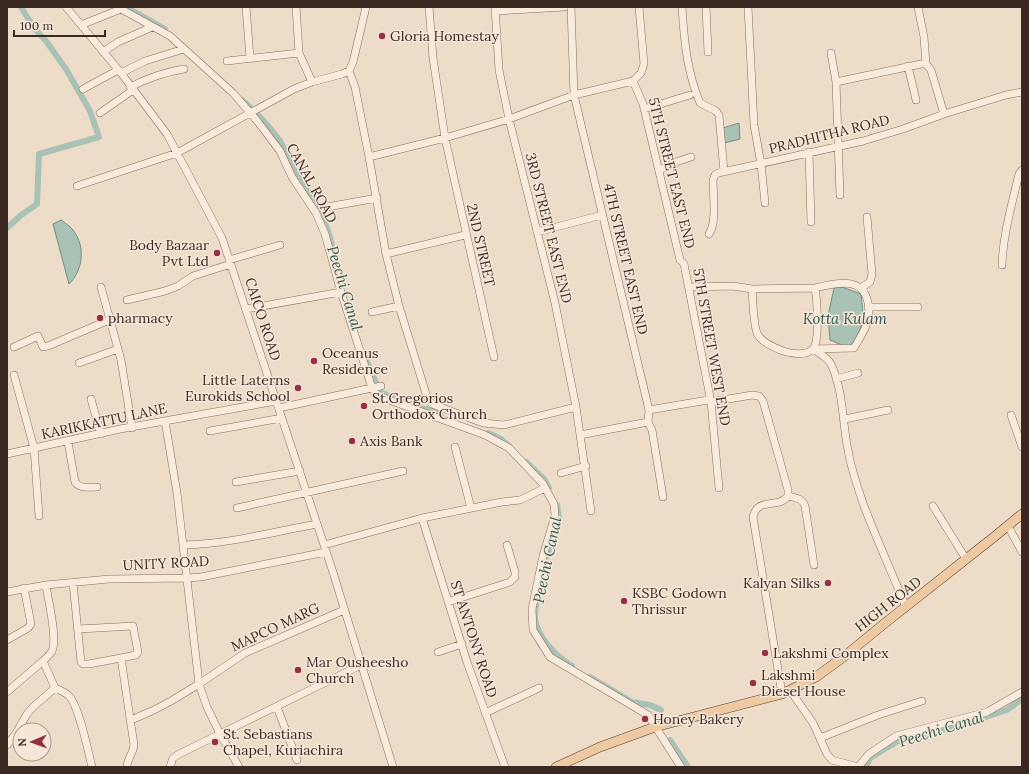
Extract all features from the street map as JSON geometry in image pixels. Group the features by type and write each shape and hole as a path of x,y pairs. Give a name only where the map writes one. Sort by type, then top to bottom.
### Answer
{"main road":[{"name":"HIGH ROAD","path":"556,767 600,747 655,727 782,694 816,677 1022,514"}],"street":[{"name":"CAICO ROAD","path":"66,7 132,88 166,134 222,238 307,492 393,767"},
{"path":"246,7 250,58"},
{"path":"296,7 299,53 312,82"},
{"path":"78,186 177,153 294,89 349,71 353,62 366,7"},
{"name":"2ND STREET","path":"429,7 432,58 445,138 465,235 494,358"},
{"path":"495,9 564,7"},
{"name":"4TH STREET EAST END","path":"571,7 574,95 649,410 648,422 652,430 662,498"},
{"path":"369,157 445,138 510,119 574,95 633,81 641,73 644,64 639,7"},
{"path":"682,7 688,65 693,86 700,103 716,111 719,116 724,172 715,175 713,180 713,222 712,229 709,234"},
{"path":"706,7 708,52"},
{"path":"748,7 754,124 761,164 765,203"},
{"path":"918,7 924,37 926,64 931,70 944,114"},
{"path":"81,25 120,8"},
{"name":"CANAL ROAD","path":"120,8 170,36 254,112 280,151 292,177 322,224 341,292 376,387"},
{"name":"3RD STREET EAST END","path":"495,9 499,70 555,303 576,407 586,466 591,511"},
{"path":"103,52 118,42 152,27"},
{"path":"83,88 145,61 184,49"},
{"path":"227,60 299,53"},
{"path":"831,53 836,82 840,195"},
{"path":"836,82 908,66 926,64"},
{"path":"908,66 916,100"},
{"path":"100,113 132,88 148,79 167,72 184,69"},
{"path":"349,71 355,87 377,198 386,254 399,306 427,397 432,404 483,423 504,426 576,407"},
{"name":"5TH STREET EAST END","path":"633,81 644,109 680,260"},
{"name":"PRADHITHA ROAD","path":"724,172 863,141 904,129 944,114 1006,95 1022,92"},
{"path":"644,109 690,95"},
{"path":"809,152 811,222"},
{"path":"659,170 691,157"},
{"path":"1002,265 1003,250 1011,211 1019,174 1022,170"},
{"path":"327,207 377,198"},
{"path":"537,232 602,215"},
{"path":"861,288 870,282 872,274 867,217"},
{"path":"386,254 465,235"},
{"path":"127,300 165,291 178,286 193,276 280,246"},
{"name":"5TH STREET WEST END","path":"680,260 684,264 711,402 719,488"},
{"path":"689,287 733,286 752,289 815,288 837,283 855,285 861,288 866,294 868,322 861,338 854,348 813,349 804,354 789,353 780,350 762,340 757,334 752,289"},
{"path":"101,287 121,360 132,428"},
{"path":"813,349 816,343 818,304 815,288"},
{"path":"246,309 341,292"},
{"path":"372,312 399,306"},
{"path":"868,307 918,307"},
{"path":"14,347 38,336 43,347 48,346 109,320"},
{"path":"79,363 118,349"},
{"path":"813,349 823,355 830,363 836,379 844,419 848,450 856,482 878,541 906,607"},
{"path":"836,379 858,374"},
{"path":"14,375 34,448 39,516"},
{"path":"279,408 376,387 375,393 381,397 485,435 509,448 544,484 554,504 555,516 543,556 532,609 533,630 550,657 648,715 681,767"},
{"path":"649,410 708,400 711,402 752,395 759,396 763,401 788,490 788,496 785,500 759,506 755,510 753,517 782,694"},
{"path":"91,399 101,434"},
{"name":"KARIKKATTU LANE","path":"7,454 165,421 276,401"},
{"path":"844,419 888,410"},
{"path":"1011,415 1022,447"},
{"path":"210,431 282,418"},
{"path":"165,421 171,449 184,545 199,684 207,707 220,734 239,767"},
{"path":"580,435 648,422"},
{"path":"68,442 75,482 81,487 97,486"},
{"path":"455,447 471,508"},
{"path":"560,473 586,466"},
{"path":"236,482 300,471"},
{"path":"237,508 403,471"},
{"path":"324,545 422,518 502,502 520,500 545,488"},
{"path":"788,496 798,498 803,501 805,506 814,565"},
{"path":"933,506 966,559"},
{"name":"ST ANTONY ROAD","path":"422,518 448,602 485,713 505,767"},
{"path":"184,545 203,545 317,524"},
{"path":"1008,526 1022,552"},
{"path":"448,602 510,582 515,577 515,572 507,545"},
{"name":"UNITY ROAD","path":"7,592 46,585 109,579 188,578 326,552"},
{"path":"73,583 80,660 83,664 136,655 138,652 133,626 78,630"},
{"path":"7,692 43,661 54,646 46,585"},
{"path":"7,640 28,628 31,624 24,588"},
{"name":"MAPCO MARG","path":"131,720 154,710 199,684 245,653 344,610"},
{"path":"438,652 462,644"},
{"path":"121,658 134,745 133,752 127,761 127,767"},
{"path":"43,661 55,688 68,695 74,702 92,767"},
{"path":"170,767 173,758 179,754 361,665"},
{"path":"7,745 16,735 27,714 55,688"},
{"path":"485,713 539,688"},
{"path":"790,690 813,724 827,754 832,760 858,767 869,754 896,736 987,712 1022,692"},
{"path":"820,738 922,701"},
{"path":"277,707 297,760"}],"water":[{"path":"739,123 740,139 724,143 723,128"},
{"path":"61,220 73,230 80,244 81,251 80,265 74,278 69,284 53,224"},
{"name":"Kotta Kulam","path":"842,287 861,294 862,322 858,334 849,348 830,340 828,316 834,288"}],"waterway":[{"path":"7,228 20,216 37,204 39,154 99,137 90,111 66,69 46,41 34,28 21,7"},
{"name":"Peechi Canal","path":"126,7 165,29"},
{"name":"Peechi Canal","path":"242,100 262,119 281,143 295,172 328,229 333,255"},
{"name":"Peechi Canal","path":"365,357 380,392 405,402"},
{"name":"Peechi Canal","path":"413,406 429,410 440,415"},
{"name":"Peechi Canal","path":"488,433 501,439 509,446"},
{"name":"Peechi Canal","path":"526,462 544,479 549,488"},
{"name":"Peechi Canal","path":"547,556 559,518 557,505"},
{"name":"Peechi Canal","path":"538,596 535,615 539,632 548,645 572,666"},
{"name":"Peechi Canal","path":"590,677 632,702 650,705 661,710"},
{"name":"Peechi Canal","path":"866,767 870,758 898,741 958,726 1007,710 1022,699"},
{"name":"Peechi Canal","path":"670,740 688,767"}],"place":[{"name":"Gloria Homestay","path":"382,36"},
{"name":"Body Bazaar Pvt Ltd","path":"217,253"},
{"name":"pharmacy","path":"100,318"},
{"name":"Oceanus Residence","path":"314,361"},
{"name":"Little Laterns Eurokids School","path":"298,388"},
{"name":"St.Gregorios Orthodox Church","path":"364,406"},
{"name":"Axis Bank","path":"352,441"},
{"name":"Kalyan Silks","path":"828,583"},
{"name":"KSBC Godown Thrissur","path":"624,601"},
{"name":"Lakshmi Complex","path":"765,653"},
{"name":"Mar Ousheesho Church","path":"298,670"},
{"name":"Lakshmi Diesel House","path":"753,683"},
{"name":"Honey Bakery","path":"645,719"},
{"name":"St. Sebastians Chapel, Kuriachira","path":"215,742"}]}
